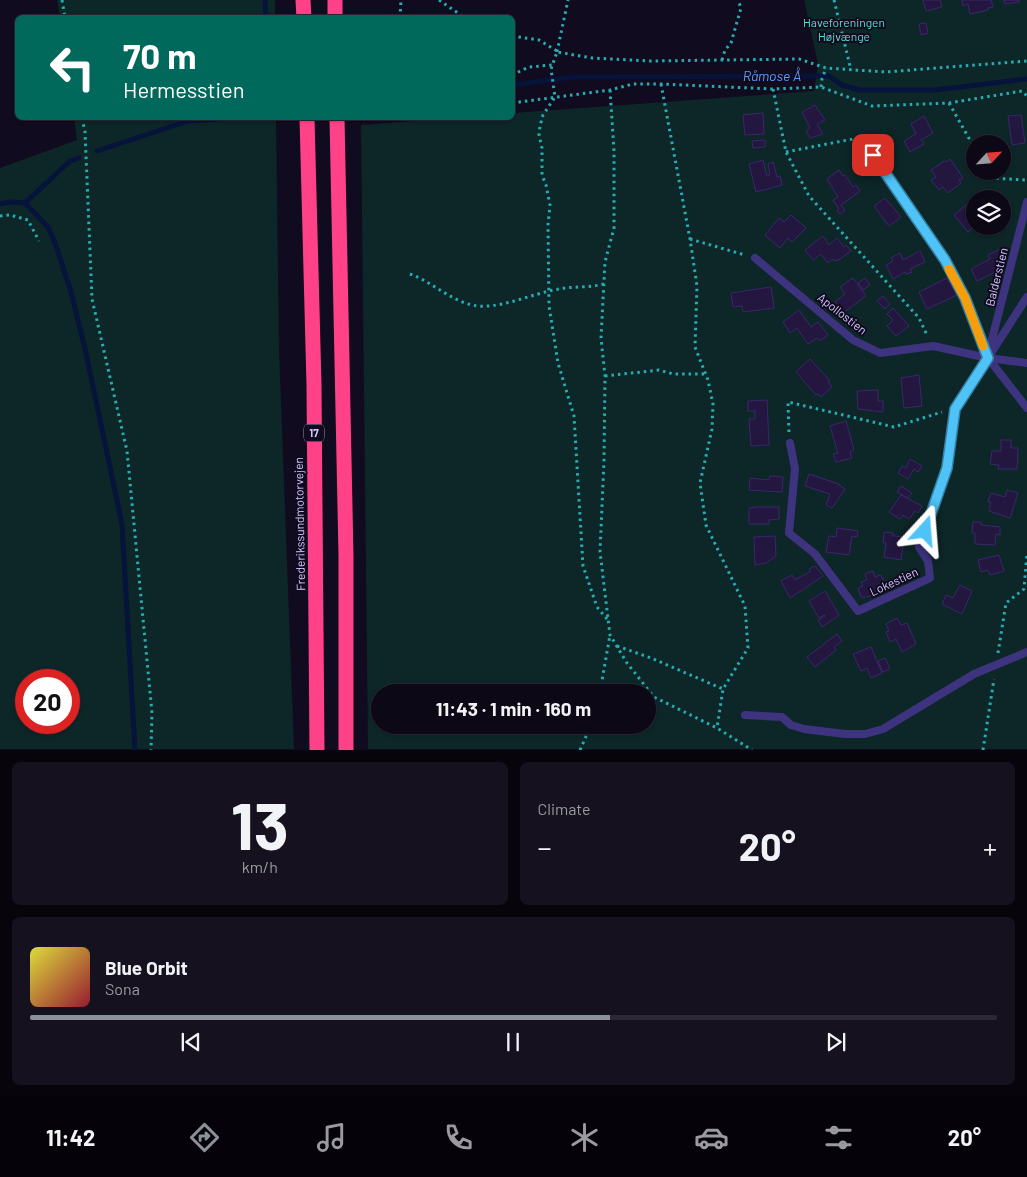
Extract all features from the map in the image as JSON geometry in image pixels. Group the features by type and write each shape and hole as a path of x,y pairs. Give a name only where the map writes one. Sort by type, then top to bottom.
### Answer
{"highway":[{"path":"303,0 304,15"},
{"path":"335,0 335,15"},
{"name":"Frederikssundmotorvejen","path":"307,120 313,375 317,750"},
{"path":"338,120 345,499 346,750"}],"lane":[{"path":"873,155 945,260 965,298 988,358 1027,408"},
{"name":"Balderstien","path":"988,358 1027,202"},
{"name":"Apollostien","path":"755,258 853,340 880,353 932,346 988,358 1027,362"},
{"name":"Lokestien","path":"790,443 795,469 789,533 815,554 858,612 930,578 928,561 919,547 947,468 955,409 1027,297"},
{"path":"745,715 782,717 791,725 804,729 845,734 865,734 883,729 974,674 1027,652"}],"path":[{"path":"62,0 64,15"},
{"path":"400,15 401,0"},
{"path":"439,0 461,15"},
{"path":"556,97 552,67 568,0"},
{"path":"722,60 724,50 731,43 741,8 738,0"},
{"path":"834,0 851,70"},
{"path":"515,36 539,40 557,51 592,58 650,61 799,59 826,68 886,72 1027,61"},
{"path":"515,74 529,67 552,67"},
{"path":"821,87 826,68"},
{"path":"515,103 610,90 633,84 773,89 821,87 872,106 949,103 1022,90 1027,96"},
{"path":"661,84 690,238 696,286 695,347 706,374 713,404 712,429 700,483 706,525 745,606 748,648 723,689 717,728"},
{"path":"773,89 786,152 809,196 919,318 932,346"},
{"path":"601,684 610,635 600,552 604,460 604,376 601,338 605,262 614,228 614,151 610,90"},
{"path":"556,97 543,115 539,135 542,148 542,175 550,205 548,225 549,306 555,347 574,416 583,566 597,607 607,619"},
{"path":"949,103 967,135"},
{"path":"82,120 85,132 92,299 127,450 152,712 151,750"},
{"path":"786,152 853,139 873,155"},
{"path":"1011,179 1027,180"},
{"path":"0,216 10,214 28,220 39,241"},
{"path":"690,238 755,258"},
{"path":"410,274 431,283 460,301 484,306 500,304 538,292 561,288 588,288 604,284"},
{"path":"604,376 659,370 673,374 706,374"},
{"path":"790,443 788,402 894,426 955,409"},
{"path":"610,635 627,663 654,697 717,728 752,750"},
{"path":"617,646 651,658 723,689"},
{"path":"580,750 587,734"}],"green space":[{"path":"57,0 275,0 275,15 60,15"},
{"name":"Haveforeningen Højvænge","path":"804,0 1027,0 1027,749 368,749 361,125 428,120 515,120 515,113 814,91 818,64"},
{"path":"74,120 276,120 279,349 294,749 0,749 0,168 77,140"}],"building":[{"path":"923,0 940,0 942,7 926,11"},
{"path":"962,0 991,0 993,7 970,14 968,4 963,6"},
{"path":"1004,0 1019,0 1019,2 1005,4"},
{"path":"926,23 928,33 921,35 919,24"},
{"path":"815,105 825,120 817,124 823,134 810,138 806,131 810,128 802,112"},
{"path":"763,113 764,134 745,135 743,115"},
{"path":"1021,115 1025,143 1012,145 1008,116"},
{"path":"924,116 933,133 921,140 924,144 910,152 904,141 916,134 911,124"},
{"path":"765,140 765,147 753,148 752,141"},
{"path":"950,159 963,178 959,180 961,183 948,193 943,187 939,190 931,180 936,177 931,170"},
{"path":"763,160 767,176 770,175 768,164 773,162 777,177 780,176 782,185 756,192 749,164"},
{"path":"839,170 853,187 856,185 860,191 841,205 845,210 840,214 833,200 838,197 827,179"},
{"path":"885,198 901,217 889,226 874,206"},
{"path":"966,205 966,230 954,215"},
{"path":"791,215 806,228 792,242 788,238 780,248 765,235 779,218 784,222"},
{"path":"823,236 829,245 837,238 844,247 846,245 851,251 840,259 834,261 833,259 828,263 821,254 813,260 805,250"},
{"path":"1001,249 999,270 977,281 971,269 990,259 988,255"},
{"path":"920,251 925,262 910,269 912,272 906,274 905,272 893,279 886,265 893,261 891,258 900,253 903,260"},
{"path":"853,278 866,296 843,313 835,302 845,294 840,287"},
{"path":"865,278 870,285 863,290 858,283"},
{"path":"947,278 957,295 927,309 919,292"},
{"path":"771,287 774,308 743,312 742,306 733,307 731,293"},
{"path":"883,296 890,304 885,309 877,301"},
{"path":"893,308 909,326 896,336 887,326 893,320 887,314"},
{"path":"799,310 811,327 818,322 828,335 820,341 817,338 808,344 797,328 790,333 783,322"},
{"path":"810,359 830,381 828,382 832,387 821,397 818,394 816,395 796,372"},
{"path":"919,375 922,406 904,408 901,378"},
{"path":"878,390 878,401 883,401 883,412 858,409 857,391"},
{"path":"767,400 769,445 751,446 749,419 755,419 755,411 748,411 748,401"},
{"path":"846,421 854,450 850,452 852,458 836,462 833,454 838,453 830,426"},
{"path":"1001,440 1011,440 1011,448 1018,448 1017,469 998,469 999,465 990,464 992,451 1001,451"},
{"path":"910,459 922,466 918,472 914,469 908,479 898,473 902,466 906,468"},
{"path":"809,474 839,484 845,489 832,508 826,505 830,494 805,486"},
{"path":"770,476 783,477 782,492 749,490 750,478 769,480"},
{"path":"901,486 912,493 908,498 897,492"},
{"path":"1007,490 1018,493 1010,518 989,511 991,502 988,502 991,493 1005,497"},
{"path":"901,495 922,506 918,513 915,511 909,519 903,515 900,519 889,512"},
{"path":"779,507 779,519 769,520 769,524 749,524 749,508"},
{"path":"973,522 1000,527 1000,535 996,534 995,545 975,544 975,533 972,533"},
{"path":"837,528 858,531 857,537 852,536 849,555 826,552 829,536 836,537"},
{"path":"884,532 893,533 893,536 904,537 901,560 884,557 886,543 883,543"},
{"path":"775,536 776,556 766,563 755,565 754,537"},
{"path":"999,555 1004,571 990,575 988,570 981,572 978,560"},
{"path":"815,566 823,576 790,598 781,581 792,575 795,580 811,571 809,569"},
{"path":"873,571 875,577 881,575 887,589 867,597 861,597 858,588 863,586 861,582 867,580 865,574"},
{"path":"960,585 972,591 962,614 942,604 946,595 953,598"},
{"path":"825,591 839,615 822,627 818,620 825,616 819,618 809,601"},
{"path":"897,618 901,625 907,623 916,644 902,652 896,639 890,642 886,632 889,631 886,624"},
{"path":"837,634 842,641 834,647 836,650 815,667 807,657"},
{"path":"871,647 882,673 871,678 867,668 861,671 853,654"},
{"path":"885,658 890,669 883,672 878,661"}],"waterway":[{"path":"265,0 266,15"},
{"name":"Råmose Å","path":"515,85 573,77 829,76 842,85 859,90 936,90 1027,79"},
{"name":"Råmose Å","path":"97,151 188,121 202,120"},
{"name":"Råmose Å","path":"25,203 70,161 79,158"},
{"path":"0,204 9,202 25,203"},
{"path":"25,203 48,227 71,292 86,353 122,524 135,750"}],"slow traffic":[{"path":"949,269 965,298 983,346"}],"route":[{"path":"873,155 945,260 965,298 988,358 955,409 947,468 925,531"}]}
